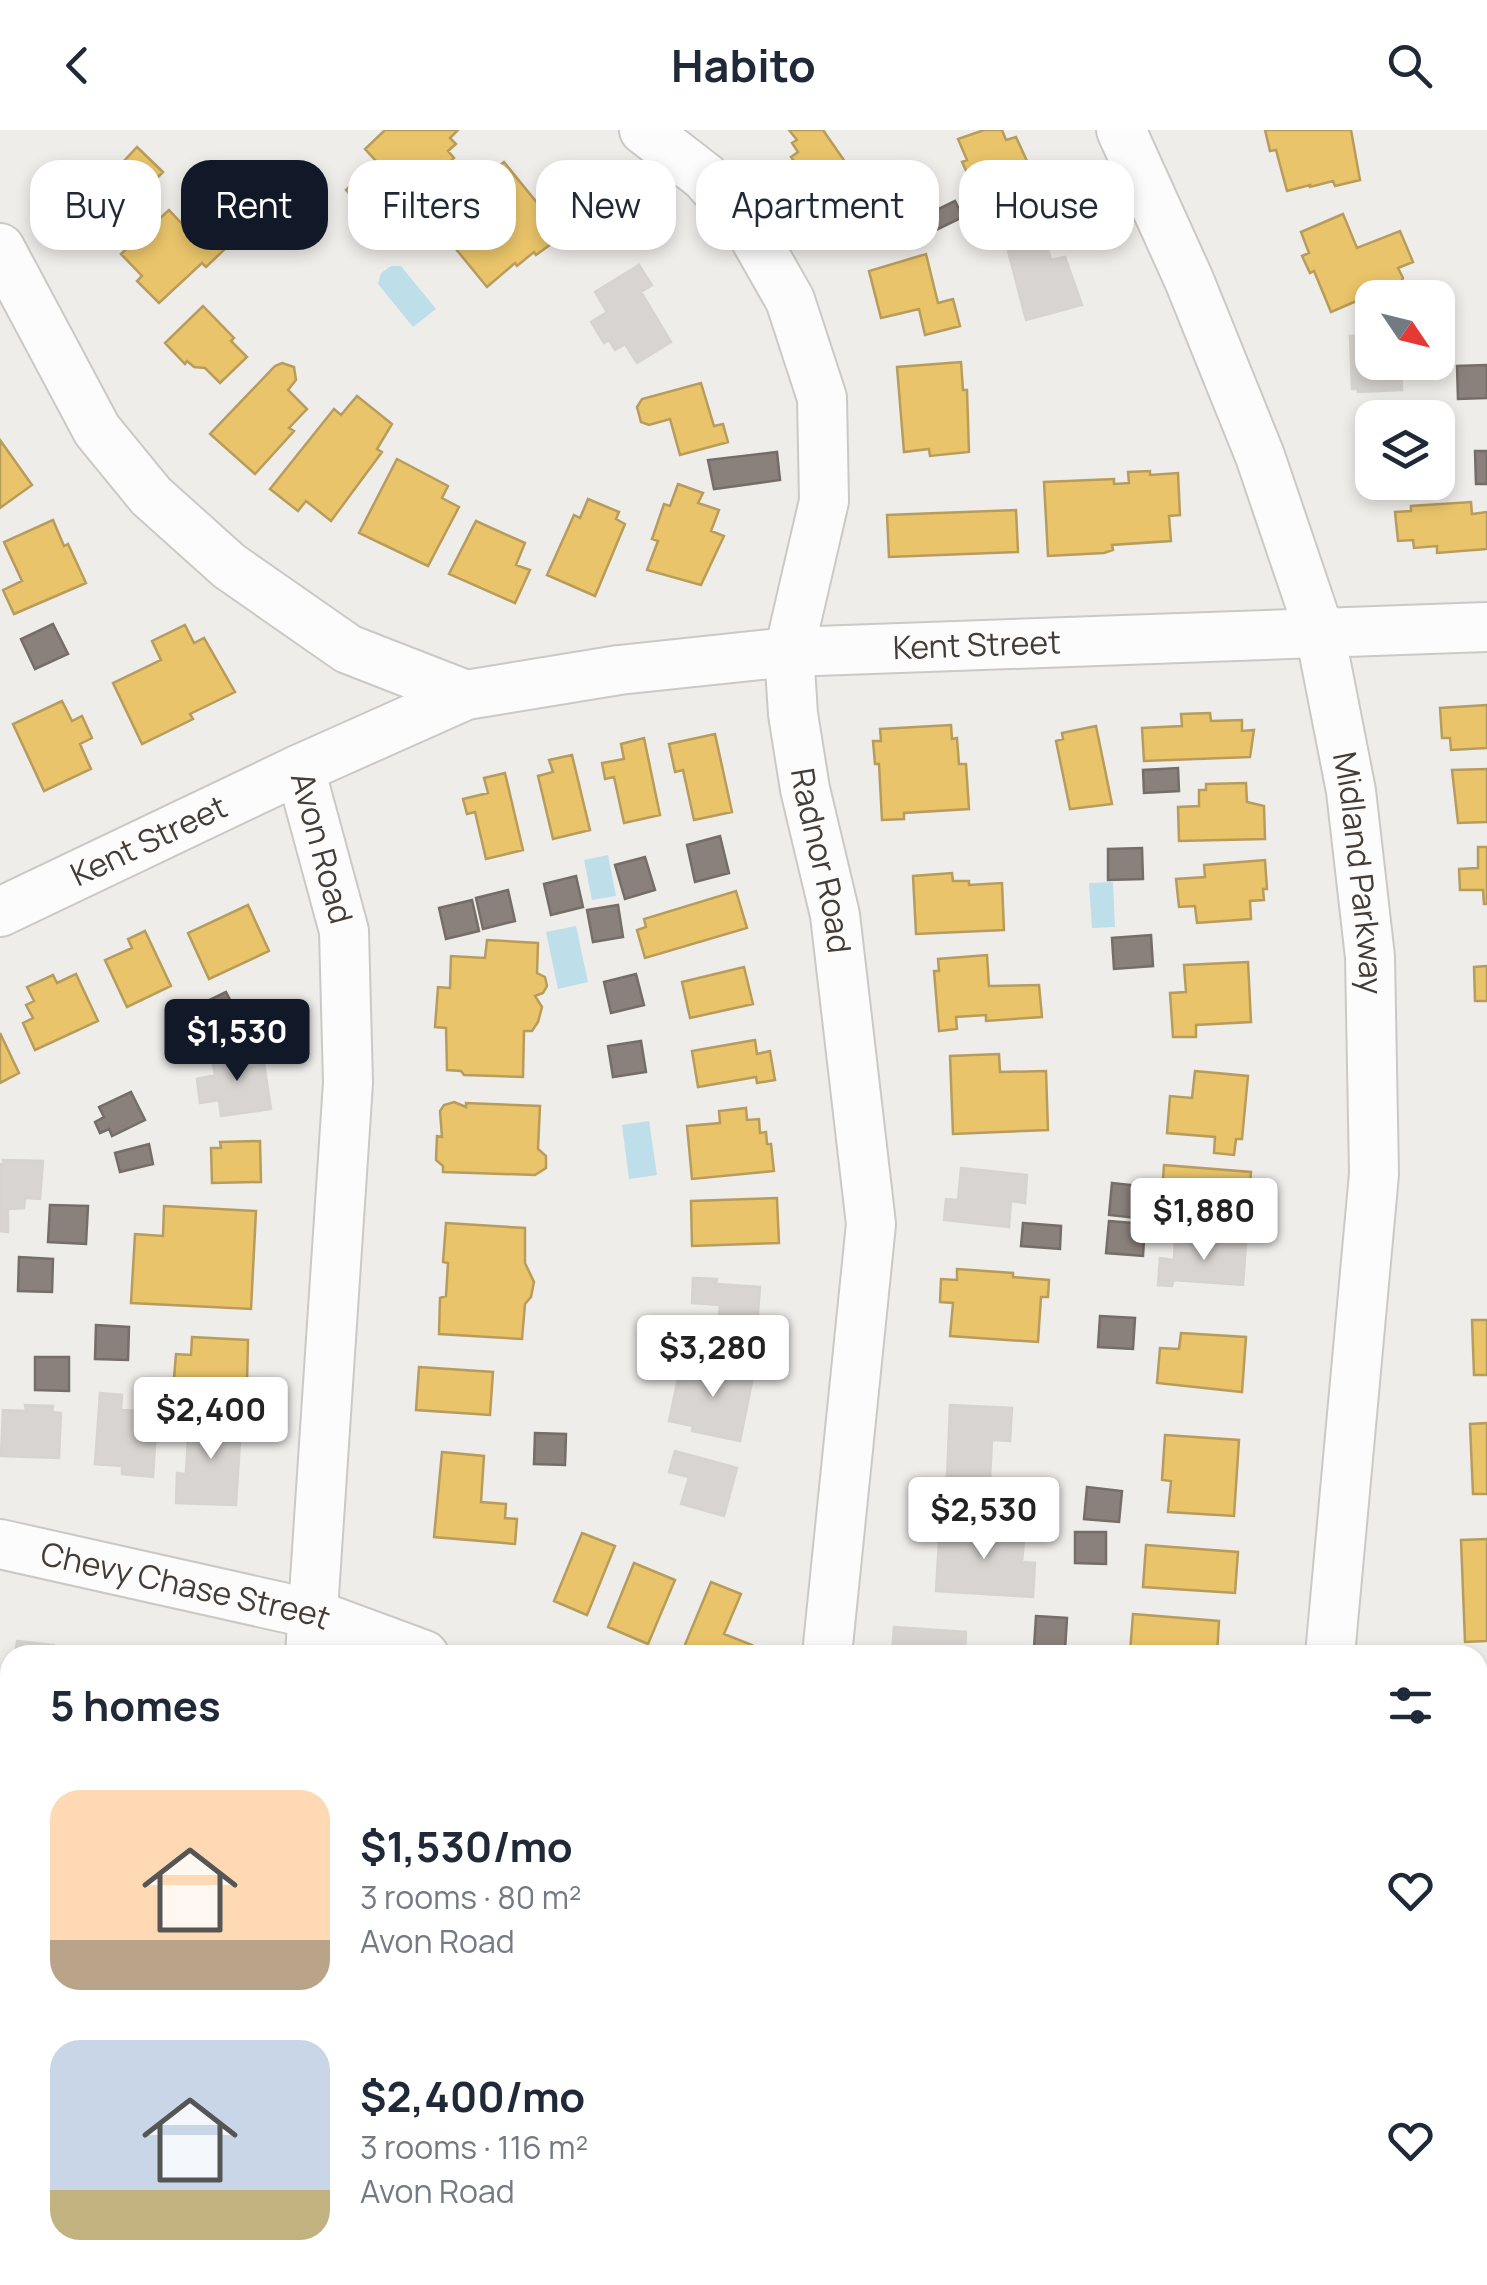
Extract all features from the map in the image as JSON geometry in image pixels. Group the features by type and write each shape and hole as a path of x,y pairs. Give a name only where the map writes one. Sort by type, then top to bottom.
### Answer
{"street":[{"name":"Radnor Road","path":"644,130 705,177 750,228 790,300 822,398 824,502 789,652 804,789 836,914 871,1224 828,1645"},
{"name":"Midland Parkway","path":"1121,130 1189,280 1260,456 1320,633 1352,791 1370,957 1374,1174 1331,1645"},
{"path":"0,248 97,430 151,496 229,566 348,649 466,695"},
{"name":"Kent Street","path":"466,695 619,670 789,652 1487,627"},
{"name":"Avon Road","path":"312,1635 348,1083 344,932 300,769 466,695"},
{"name":"Kent Street","path":"0,912 300,769"},
{"name":"Chevy Chase Street","path":"0,1544 312,1635 368,1645"}],"water":[{"path":"391,266 401,266 436,309 413,327 378,284 381,273"},
{"path":"608,855 616,896 592,900 584,860"},
{"path":"1113,882 1115,927 1092,928 1089,883"},
{"path":"576,926 588,982 558,989 546,932"},
{"path":"649,1121 657,1175 629,1179 622,1125"}],"building: Homes":[{"path":"385,130 458,130 450,138 456,144 448,151 452,160 375,160 365,149"},
{"path":"789,130 823,130 844,160 793,160 791,157 798,152 792,143 797,140"},
{"path":"984,130 1002,130 1006,140 1016,137 1027,160 967,160 958,139"},
{"path":"1265,130 1351,130 1360,180 1335,186 1333,181 1287,191 1276,150 1270,151"},
{"path":"137,147 151,160 125,160"},
{"path":"516,177 536,201 536,250 543,250 517,266 515,263 487,287 457,250 516,250"},
{"path":"169,210 181,223 181,250 224,250 206,267 202,263 159,303 137,281 142,276 121,254 125,250 161,250 161,217"},
{"path":"1343,214 1357,248 1400,231 1413,262 1398,268 1402,280 1355,280 1355,302 1331,312 1314,271 1310,273 1302,256 1309,253 1301,232"},
{"path":"926,254 938,303 953,299 960,326 925,335 919,309 881,318 869,271"},
{"path":"203,306 247,357 220,383 205,368 194,367 187,361 185,364 165,343"},
{"path":"961,362 963,390 967,390 969,452 930,456 929,449 904,452 897,367"},
{"path":"282,363 294,367 296,380 288,390 307,409 289,428 294,431 255,474 210,434"},
{"path":"701,383 714,426 723,424 728,442 680,455 670,419 649,425 641,422 637,407 642,399"},
{"path":"357,396 392,424 377,449 382,452 331,521 306,501 298,511 270,489 334,409 341,415"},
{"path":"0,440 32,485 0,508"},
{"path":"397,459 448,486 442,498 459,507 428,566 359,533"},
{"path":"1150,471 1150,475 1178,473 1180,515 1169,516 1171,541 1112,545 1113,550 1104,553 1048,556 1044,482 1114,479 1114,484 1129,483 1128,472"},
{"path":"678,484 703,493 698,503 719,510 711,531 724,536 701,585 647,570 658,541 652,539 664,504 670,506"},
{"path":"588,499 619,512 616,519 625,524 595,596 547,575 574,515 580,518"},
{"path":"1471,502 1472,514 1487,512 1487,549 1437,553 1437,546 1414,548 1413,540 1398,541 1395,512 1411,511 1411,506"},
{"path":"1016,510 1018,552 889,557 887,515"},
{"path":"53,520 86,583 14,614 3,590 22,581 4,542"},
{"path":"476,521 525,543 516,565 530,570 515,603 449,574"},
{"path":"185,625 194,643 204,638 235,692 190,714 193,719 142,744 113,683 161,660 152,641"},
{"path":"62,701 72,721 82,716 92,738 80,744 91,769 44,791 13,724"},
{"path":"1487,705 1487,748 1451,750 1450,738 1442,738 1440,708"},
{"path":"1210,713 1211,721 1242,720 1242,731 1254,730 1250,757 1144,761 1142,728 1182,726 1181,714"},
{"path":"951,725 952,739 957,738 959,764 966,764 969,809 904,813 904,819 882,820 879,764 875,764 873,741 881,741 880,729"},
{"path":"1096,726 1112,804 1070,809 1056,741 1063,739 1062,733"},
{"path":"715,734 732,812 694,820 683,770 675,772 669,744"},
{"path":"644,738 660,815 624,823 614,777 605,779 602,763 624,759 621,744"},
{"path":"572,755 590,830 553,839 538,776 553,772 549,760"},
{"path":"1487,769 1487,822 1458,823 1452,770"},
{"path":"505,773 523,850 486,859 475,812 467,814 463,799 488,793 484,778"},
{"path":"1246,783 1247,802 1264,806 1265,839 1179,841 1178,807 1199,806 1199,790 1206,790 1206,784"},
{"path":"1478,847 1487,847 1487,904 1483,890 1460,890 1459,869 1478,868"},
{"path":"1265,860 1267,889 1263,889 1264,900 1250,901 1251,919 1197,923 1195,906 1179,907 1176,879 1205,877 1204,865"},
{"path":"952,873 953,881 969,881 969,885 1002,883 1004,930 916,934 913,876"},
{"path":"736,891 747,928 645,958 637,930 646,927 644,919"},
{"path":"248,905 269,951 209,979 188,933"},
{"path":"145,931 171,986 127,1007 105,960 132,948 128,939"},
{"path":"487,940 538,943 537,973 545,977 547,986 535,996 542,1007 538,1022 532,1031 524,1031 523,1077 464,1075 447,1070 446,1028 435,1027 438,987 450,988 451,956 485,958"},
{"path":"987,955 989,986 1039,985 1042,1017 986,1021 986,1015 956,1017 957,1029 939,1031 934,971 939,971 938,959"},
{"path":"1248,962 1251,1022 1196,1025 1196,1037 1173,1037 1170,993 1186,992 1184,965"},
{"path":"1487,966 1487,1001 1475,1001 1474,967"},
{"path":"744,967 753,1004 690,1018 682,982"},
{"path":"76,974 98,1021 35,1050 23,1023 33,1018 26,1005 34,1001 27,987 53,975 57,983"},
{"path":"0,1033 19,1073 0,1083"},
{"path":"755,1040 757,1054 770,1051 775,1080 757,1083 756,1077 698,1087 692,1051"},
{"path":"999,1054 1000,1072 1046,1071 1048,1130 953,1134 950,1056"},
{"path":"1195,1071 1248,1076 1242,1139 1236,1139 1234,1155 1214,1153 1215,1137 1167,1133 1170,1096 1192,1098"},
{"path":"454,1102 466,1107 466,1103 540,1106 538,1149 546,1156 546,1168 535,1175 443,1172 443,1166 436,1160 437,1136 442,1137 440,1111"},
{"path":"746,1108 747,1120 759,1119 760,1133 766,1132 774,1171 692,1179 687,1126 720,1123 719,1111"},
{"path":"260,1141 261,1182 212,1183 211,1148 221,1148 220,1142"},
{"path":"1164,1165 1251,1172 1248,1212 1177,1208 1178,1197 1162,1196"},
{"path":"777,1198 779,1243 692,1246 691,1201"},
{"path":"164,1206 256,1211 251,1309 131,1303 135,1234 163,1236"},
{"path":"446,1223 525,1228 525,1263 534,1282 525,1304 522,1339 439,1334 440,1298 446,1296"},
{"path":"957,1269 1049,1280 1048,1297 1041,1297 1038,1342 950,1336 953,1303 940,1302 941,1279 957,1280"},
{"path":"1472,1320 1487,1320 1487,1375 1474,1375"},
{"path":"1181,1333 1246,1337 1242,1392 1157,1383 1160,1348 1179,1349"},
{"path":"192,1337 248,1340 247,1382 174,1378 176,1354 191,1355"},
{"path":"419,1367 493,1372 490,1415 416,1410"},
{"path":"1487,1423 1487,1494 1473,1494 1470,1424"},
{"path":"1165,1435 1239,1440 1234,1516 1168,1512 1171,1481 1162,1480"},
{"path":"442,1452 484,1456 481,1502 506,1504 505,1518 517,1519 515,1544 434,1537"},
{"path":"582,1533 615,1546 587,1615 554,1601"},
{"path":"1487,1539 1487,1641 1465,1642 1461,1540"},
{"path":"1146,1545 1238,1552 1235,1593 1143,1587"},
{"path":"634,1563 675,1580 648,1644 608,1627"},
{"path":"711,1582 741,1594 724,1634 752,1645 685,1645"},
{"path":"1133,1614 1219,1621 1218,1645 1131,1645"}],"building: Industry":[{"path":"955,201 959,219 939,229 939,209"},
{"path":"1487,365 1487,398 1458,399 1457,366"},
{"path":"1475,451 1487,451 1487,484 1476,484"},
{"path":"777,452 780,480 714,489 708,460"},
{"path":"53,624 68,654 35,669 21,639"},
{"path":"1178,768 1179,791 1144,793 1143,770"},
{"path":"720,836 729,873 695,882 687,845"},
{"path":"1142,848 1143,879 1108,880 1108,849"},
{"path":"645,857 655,890 625,899 615,865"},
{"path":"576,876 583,907 551,915 544,884"},
{"path":"508,890 515,921 483,929 476,898"},
{"path":"472,900 479,931 446,939 439,908"},
{"path":"618,905 623,937 593,942 587,910"},
{"path":"1151,935 1153,966 1114,969 1112,938"},
{"path":"636,974 644,1005 611,1013 604,982"},
{"path":"226,992 242,1023 211,1037 197,1006"},
{"path":"641,1041 646,1072 613,1077 608,1046"},
{"path":"131,1092 145,1120 112,1136 109,1129 100,1133 95,1122 104,1117 99,1107"},
{"path":"149,1144 153,1164 120,1172 115,1153"},
{"path":"1112,1183 1150,1187 1147,1219 1109,1215"},
{"path":"50,1205 88,1206 86,1244 48,1242"},
{"path":"1109,1221 1145,1224 1143,1256 1106,1253"},
{"path":"1023,1223 1061,1226 1060,1249 1021,1246"},
{"path":"19,1257 53,1259 52,1292 18,1291"},
{"path":"1100,1316 1135,1318 1133,1349 1098,1347"},
{"path":"96,1325 129,1327 128,1360 95,1359"},
{"path":"35,1357 69,1357 69,1391 35,1390"},
{"path":"535,1433 566,1434 565,1465 534,1464"},
{"path":"1087,1487 1122,1491 1119,1522 1084,1519"},
{"path":"1075,1532 1106,1532 1106,1564 1075,1563"},
{"path":"1036,1616 1067,1618 1065,1645 1034,1645"}],"building: Other":[{"path":"1008,250 1048,250 1051,260 1065,257 1082,305 1026,320"},
{"path":"639,265 652,285 641,292 671,342 637,363 625,344 615,350 609,340 604,343 591,322 607,312 595,292"},
{"path":"1350,336 1355,336 1355,380 1402,380 1402,390 1352,389"},
{"path":"262,1051 271,1109 221,1116 219,1100 200,1103 197,1079 215,1075 212,1059"},
{"path":"3,1160 43,1161 40,1199 25,1198 24,1208 8,1209 8,1232 0,1231"},
{"path":"961,1168 1027,1175 1025,1203 1011,1201 1009,1227 944,1220 946,1199 958,1200"},
{"path":"1175,1240 1246,1244 1243,1285 1173,1280 1172,1286 1158,1285 1160,1258 1174,1260"},
{"path":"693,1278 760,1287 756,1339 717,1337 720,1305 692,1303"},
{"path":"705,1362 754,1372 740,1441 692,1431 693,1426 669,1421 681,1365 703,1370"},
{"path":"100,1393 122,1395 121,1410 157,1412 153,1477 122,1474 122,1466 95,1464"},
{"path":"25,1405 53,1406 52,1412 61,1413 59,1458 1,1456 3,1410 26,1411"},
{"path":"950,1405 1012,1408 1010,1441 992,1440 990,1480 947,1478"},
{"path":"199,1408 233,1410 232,1441 240,1441 236,1505 176,1503 177,1473 186,1474 188,1437 197,1438"},
{"path":"675,1451 737,1468 724,1516 681,1504 689,1477 669,1472"},
{"path":"940,1525 1025,1530 1022,1562 1035,1563 1033,1597 936,1591"},
{"path":"894,1627 966,1632 965,1645 893,1645"},
{"path":"17,1641 54,1645 16,1645"}]}
